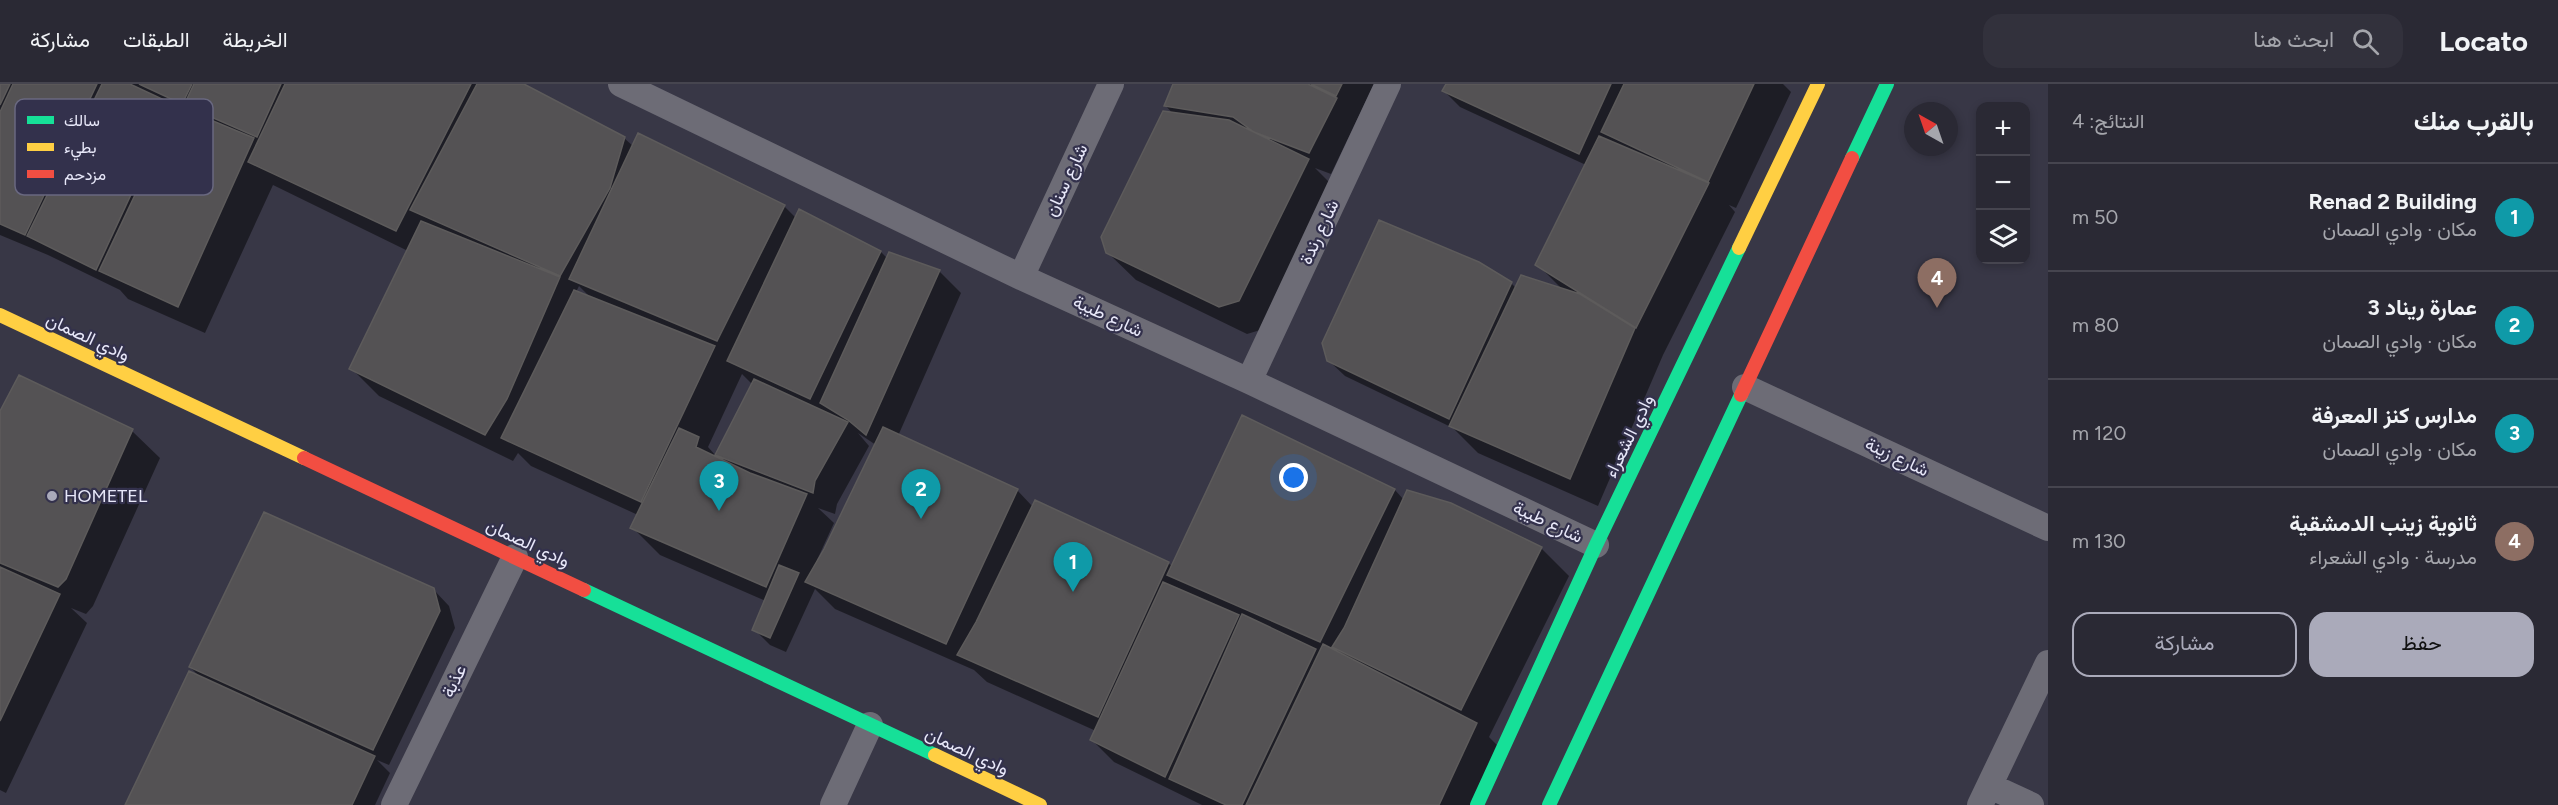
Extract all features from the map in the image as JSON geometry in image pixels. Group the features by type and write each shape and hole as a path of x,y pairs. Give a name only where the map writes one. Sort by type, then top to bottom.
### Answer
{"street":[{"name":"شارع طيبة","path":"621,84 1021,277 1250,381 1596,545"},
{"name":"شارع سنان","path":"1021,277 1112,84"},
{"name":"شارع رندة","path":"1250,381 1388,84"},
{"name":"وادي الشعراء","path":"1477,805 1596,545 1820,84"},
{"path":"1868,124 1872,84"},
{"path":"1549,805 1887,84"},
{"name":"وادي الصمان","path":"0,315 1040,805"},
{"name":"شارع زينة","path":"1745,387 2048,528"},
{"name":"عذبة","path":"394,805 515,557"},
{"path":"2031,805 1985,796 2048,663"},
{"path":"833,805 870,725"}],"building":[{"path":"0,84 10,84 0,105"},
{"path":"13,84 97,84 90,99 15,99 15,195 44,195 25,235 0,224 0,112"},
{"path":"102,84 130,84 162,99 95,99"},
{"path":"139,84 192,84 184,99 171,99"},
{"path":"194,84 281,84 257,137 213,118 213,99 187,99"},
{"path":"285,84 471,84 396,231 248,162"},
{"path":"477,84 524,84 625,137 610,188 560,276 410,210"},
{"path":"1173,84 1308,84 1337,98 1309,153 1254,132 1233,117 1164,106"},
{"path":"1311,84 1342,84 1336,96"},
{"path":"1446,84 1611,84 1579,154 1442,91"},
{"path":"1624,84 1754,84 1708,182 1601,132"},
{"path":"1163,111 1229,120 1309,159 1239,301 1219,307 1106,253 1101,237"},
{"path":"213,121 254,138 178,307 99,271 135,195 213,195"},
{"path":"638,133 785,205 717,341 569,279"},
{"path":"1599,136 1709,183 1636,328 1535,265"},
{"path":"47,195 131,195 96,270 27,236"},
{"path":"799,209 881,251 810,399 727,361"},
{"path":"1379,220 1479,262 1512,282 1449,419 1327,361 1322,343"},
{"path":"421,221 560,277 507,399 485,435 349,369"},
{"path":"889,252 940,270 866,435 848,420 820,403"},
{"path":"1521,275 1580,294 1635,328 1570,479 1449,426"},
{"path":"574,290 715,346 641,502 501,438"},
{"name":"HOMETEL","path":"19,375 133,429 66,579 58,587 0,563 0,411"},
{"path":"754,379 848,422 815,481 813,493 715,455"},
{"path":"1242,415 1395,489 1320,642 1167,575"},
{"path":"883,427 1018,489 946,644 805,582 824,549"},
{"path":"679,428 699,437 696,447 750,473 807,494 766,587 630,528"},
{"path":"1407,490 1451,503 1542,547 1461,710 1332,647 1344,628"},
{"path":"1035,500 1169,562 1098,717 957,655 976,622"},
{"path":"264,512 434,588 440,611 373,750 189,667"},
{"path":"779,565 799,573 770,638 752,630"},
{"path":"0,567 60,594 0,721"},
{"path":"1163,582 1239,615 1165,777 1090,740"},
{"path":"1242,614 1316,649 1242,805 1226,805 1169,779"},
{"path":"1323,644 1477,723 1439,805 1246,805"},
{"path":"189,671 375,756 352,805 125,805"}],"traffic: fast":[{"path":"1852,158 1887,84"},
{"path":"1477,805 1596,545 1739,248"},
{"path":"1549,805 1741,395"},
{"path":"584,590 935,755"}],"traffic: slow":[{"path":"1739,248 1818,84"},
{"path":"0,315 304,458"},
{"path":"935,755 1040,805"}],"traffic: jam":[{"path":"1741,395 1852,158"},
{"path":"304,458 584,590"}],"place":[{"name":"ثانوية زينب الدمشقية","path":"1937,308"},
{"name":"HOMETEL","path":"52,496"},
{"name":"مدارس كنز المعرفة","path":"719,511"},
{"name":"عمارة ريناد 3","path":"921,519"},
{"name":"Renad 2 Building","path":"1073,592"}]}
